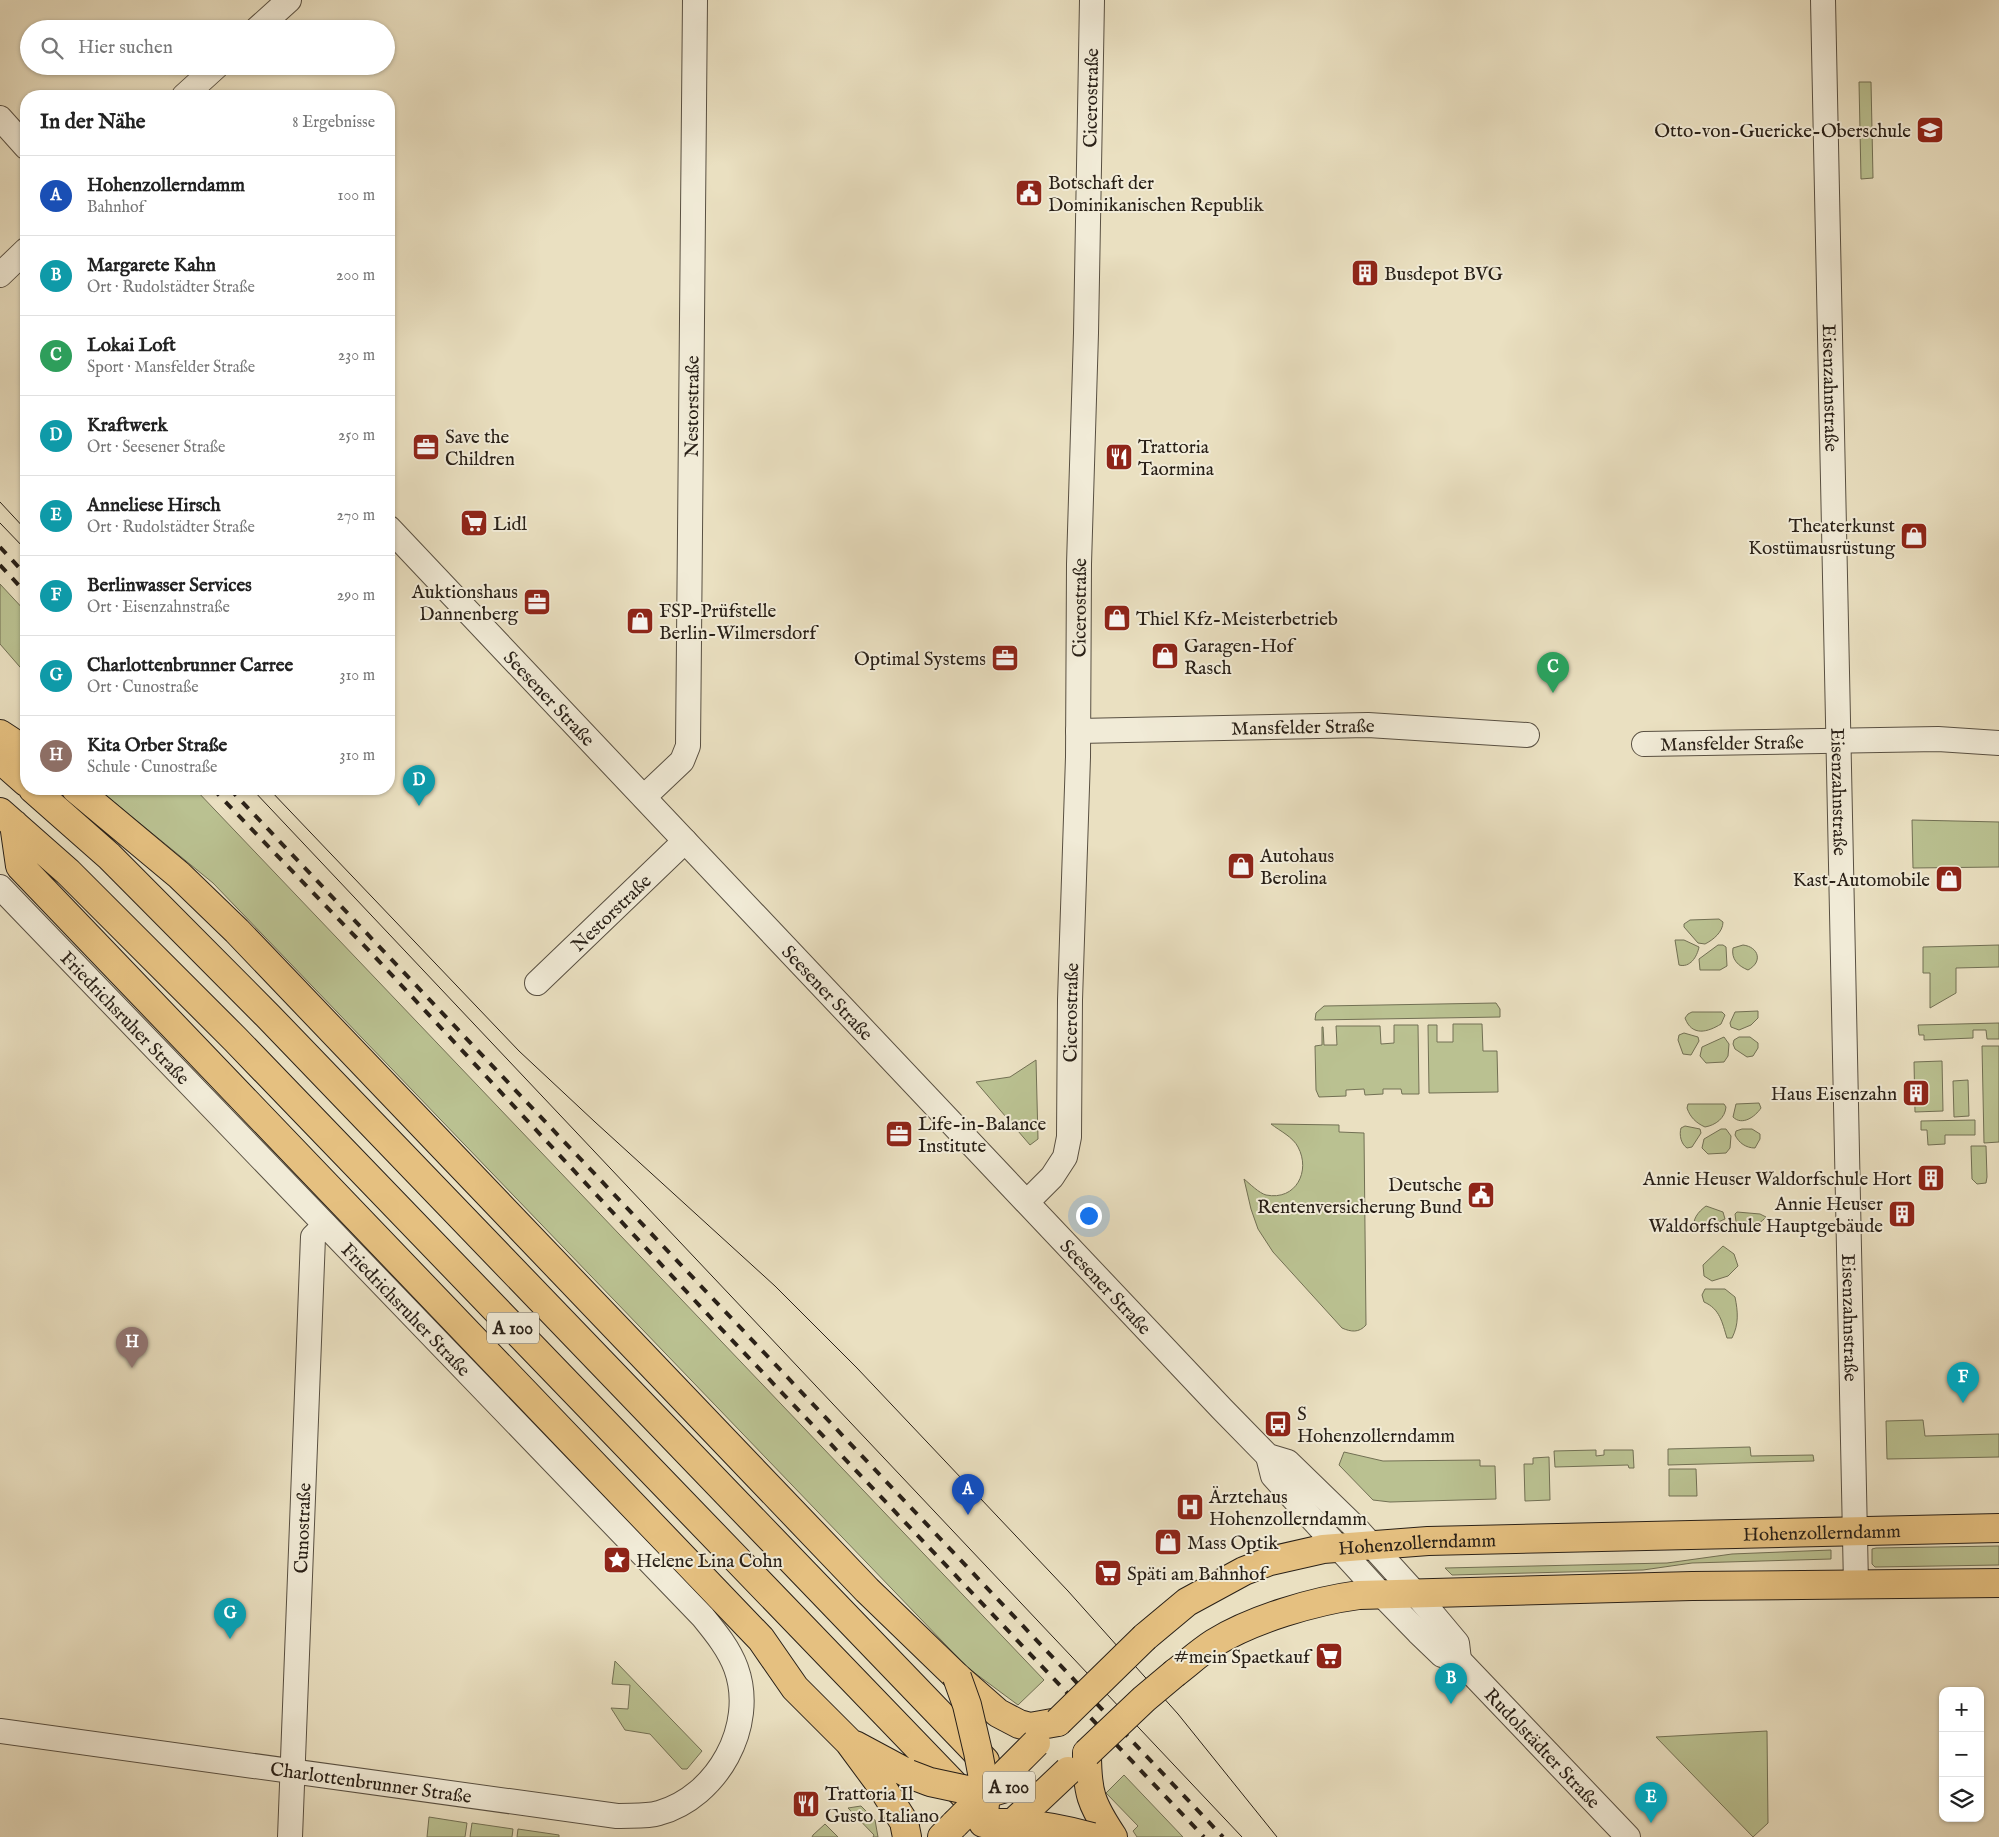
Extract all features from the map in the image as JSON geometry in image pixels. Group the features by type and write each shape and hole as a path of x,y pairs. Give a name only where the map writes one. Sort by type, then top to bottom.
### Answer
{"main road":[{"path":"0,734 20,747"},
{"path":"0,759 20,777"},
{"name":"A 100","path":"40,795 109,856 267,1015 1056,1837"},
{"path":"83,795 179,875 237,931 860,1583 957,1678 998,1713 1019,1724 1030,1727 1058,1722"},
{"path":"7,818 20,866 761,1639 795,1688 849,1742 898,1810 904,1822 907,1837"},
{"name":"A 100","path":"7,818 68,872 235,1039 999,1832"},
{"name":"Hohenzollerndamm","path":"948,1831 1145,1637 1187,1602 1244,1571 1270,1561 1337,1547 1428,1541 1999,1528"},
{"path":"999,1832 1078,1762 1144,1699 1216,1642 1276,1615 1324,1600 1380,1593 1692,1586 1999,1583"},
{"path":"957,1678 973,1726 986,1794 999,1832"},
{"path":"849,1742 909,1774 930,1782 986,1794 1078,1762"},
{"path":"999,1832 1022,1783 1036,1744"},
{"path":"1078,1762 1087,1776 1090,1796 1113,1837"},
{"path":"948,1831 999,1832 1057,1828 1092,1837"}],"street":[{"path":"267,20 289,0"},
{"name":"Nestorstraße","path":"644,797 682,762 688,746 695,0"},
{"name":"Cicerostraße","path":"1027,1202 1052,1177 1065,1156 1069,1136 1070,1000 1078,731 1079,564 1086,334 1092,0"},
{"name":"Eisenzahnstraße","path":"1823,0 1856,1585"},
{"path":"191,90 207,75"},
{"path":"0,118 20,140"},
{"path":"0,275 20,256"},
{"name":"Seesener Straße","path":"395,534 1268,1456 1273,1476 1337,1547"},
{"name":"Mansfelder Straße","path":"1078,731 1368,725 1527,735"},
{"name":"Mansfelder Straße","path":"1644,744 1938,739 1999,743"},
{"name":"Nestorstraße","path":"537,983 685,841"},
{"name":"Friedrichsruher Straße","path":"0,887 680,1591 719,1636 736,1670 741,1706 734,1745 725,1763"},
{"name":"Cunostraße","path":"290,1837 313,1237 325,1225"},
{"name":"Seesener Straße","path":"1268,1456 1288,1462 1356,1528 1415,1593"},
{"name":"Rudolstädter Straße","path":"1337,1547 1442,1655 1459,1660 1628,1837"},
{"name":"Rudolstädter Straße","path":"1415,1593 1457,1642 1459,1660"},
{"name":"Charlottenbrunner Straße","path":"0,1731 617,1816 657,1814 676,1807 693,1797 725,1763"}],"green space":[{"path":"1859,82 1871,82 1873,178 1861,179"},
{"path":"0,584 20,606 20,667 0,644"},
{"path":"105,795 201,795 1044,1680 1018,1705 968,1668 213,883"},
{"path":"1912,820 1999,822 1999,867 1913,868"},
{"path":"1719,919 1723,922 1723,926 1714,938 1705,944 1698,943 1684,927 1684,924 1690,920"},
{"path":"1675,940 1684,940 1699,947 1695,958 1690,963 1679,965"},
{"path":"1718,945 1726,947 1727,966 1720,970 1700,970 1699,959"},
{"path":"1743,945 1753,949 1757,955 1756,963 1748,970 1738,964 1733,956 1733,948"},
{"path":"1999,945 1999,967 1956,968 1956,993 1930,1008 1930,973 1923,973 1923,947"},
{"path":"1496,1003 1500,1009 1500,1017 1315,1020 1316,1013 1324,1006"},
{"path":"1758,1011 1758,1018 1751,1025 1739,1030 1731,1027 1730,1023 1735,1012"},
{"path":"1692,1012 1722,1012 1725,1015 1721,1024 1706,1031 1701,1031 1692,1028 1685,1018"},
{"path":"1999,1023 1999,1039 1987,1039 1986,1030 1973,1030 1973,1038 1924,1040 1924,1035 1919,1035 1918,1025"},
{"path":"1453,1024 1482,1024 1483,1051 1497,1051 1498,1092 1429,1093 1428,1025 1437,1025 1437,1042 1453,1042"},
{"path":"1394,1025 1418,1025 1419,1094 1402,1094 1401,1089 1383,1089 1383,1094 1365,1095 1364,1089 1346,1090 1346,1096 1319,1097 1316,1090 1315,1046 1322,1045 1322,1027 1324,1045 1337,1045 1336,1026 1380,1026 1381,1044 1394,1043"},
{"path":"1684,1033 1698,1037 1699,1041 1691,1055 1683,1054 1678,1040 1679,1035"},
{"path":"1724,1037 1729,1044 1728,1056 1724,1062 1706,1063 1700,1056 1702,1047"},
{"path":"1739,1037 1750,1037 1758,1043 1758,1048 1753,1056 1747,1057 1735,1049 1734,1040"},
{"path":"1982,1046 1999,1046 1999,1142 1984,1143"},
{"path":"1036,1060 1038,1139 1030,1145 976,1082 1010,1077"},
{"path":"1942,1061 1943,1111 1915,1112 1914,1062"},
{"path":"1968,1080 1969,1116 1954,1117 1953,1081"},
{"path":"1759,1103 1761,1108 1748,1119 1740,1121 1733,1117 1736,1104"},
{"path":"1688,1104 1724,1104 1726,1107 1724,1114 1719,1120 1713,1125 1705,1127 1696,1122 1692,1117 1687,1108"},
{"path":"1975,1120 1975,1135 1945,1135 1945,1144 1928,1145 1927,1130 1921,1130 1921,1121"},
{"path":"1271,1124 1339,1125 1339,1132 1364,1133 1366,1325 1358,1331 1342,1328 1273,1252 1258,1229 1244,1179 1263,1194 1277,1196 1293,1189 1298,1182 1303,1165 1302,1156 1296,1143"},
{"path":"1685,1126 1700,1129 1701,1133 1692,1147 1687,1148 1681,1139 1681,1128"},
{"path":"1721,1129 1726,1129 1731,1136 1730,1148 1726,1153 1708,1154 1702,1148 1704,1139"},
{"path":"1752,1129 1760,1134 1760,1139 1755,1148 1746,1146 1737,1138 1735,1135 1736,1131"},
{"path":"1971,1146 1986,1146 1986,1183 1977,1184 1972,1179"},
{"path":"1706,1206 1723,1212 1725,1219 1698,1231 1694,1230 1696,1216"},
{"path":"1737,1212 1760,1214 1766,1217 1751,1227 1743,1227 1736,1222 1735,1214"},
{"path":"1723,1246 1734,1254 1738,1266 1728,1276 1712,1281 1704,1276 1703,1265"},
{"path":"1705,1289 1725,1289 1735,1297 1737,1318 1732,1338 1727,1338 1722,1321 1714,1308 1704,1302 1702,1295"},
{"path":"1923,1420 1925,1436 1999,1434 1999,1457 1887,1459 1886,1421"},
{"path":"1750,1447 1751,1456 1813,1455 1814,1461 1668,1465 1668,1449"},
{"path":"1596,1450 1596,1456 1604,1455 1604,1450 1633,1450 1634,1468 1629,1468 1628,1465 1555,1467 1554,1451"},
{"path":"1344,1452 1383,1461 1480,1460 1480,1466 1495,1466 1496,1499 1390,1502 1373,1500 1339,1465"},
{"path":"1549,1457 1550,1500 1525,1501 1524,1464 1533,1464 1533,1458"},
{"path":"1669,1469 1696,1469 1697,1496 1669,1496"},
{"path":"1999,1546 1999,1565 1875,1567 1872,1564 1872,1549 1876,1548"},
{"path":"1831,1550 1831,1559 1692,1563 1643,1570 1452,1575 1445,1568 1667,1563 1732,1554"},
{"path":"615,1661 702,1751 687,1769 682,1769 650,1734 625,1730 611,1708 628,1709 630,1685 612,1684"},
{"path":"1767,1731 1768,1823 1753,1837 1656,1737"},
{"path":"1124,1775 1183,1837 1137,1837 1133,1831 1138,1826 1106,1793"},
{"path":"861,1806 875,1820 878,1837 873,1837 874,1835 848,1808"},
{"path":"429,1817 467,1823 465,1837 427,1837"},
{"path":"472,1823 513,1829 512,1837 470,1837"},
{"path":"825,1824 838,1837 812,1837 813,1835"},
{"path":"518,1829 559,1835 559,1837 517,1837"}],"tram line":[{"path":"0,502 20,524"},
{"path":"0,523 20,544"},
{"path":"258,795 1242,1837"},
{"path":"275,795 519,1051 775,1286 857,1368 1068,1591 1178,1714 1277,1837"}],"railway":[{"path":"0,547 20,569"},
{"path":"0,565 20,587"},
{"path":"219,795 376,958 712,1319 1204,1837"},
{"path":"236,795 1223,1837"}],"place":[{"name":"Otto-von-Guericke-Oberschule","path":"1930,130"},
{"name":"Botschaft der Dominikanischen Republik","path":"1029,193"},
{"name":"Busdepot BVG","path":"1365,273"},
{"name":"Save the Children","path":"426,447"},
{"name":"Trattoria Taormina","path":"1119,457"},
{"name":"Lidl","path":"474,523"},
{"name":"Theaterkunst Kostümausrüstung","path":"1914,536"},
{"name":"Auktionshaus Dannenberg","path":"537,602"},
{"name":"Thiel Kfz-Meisterbetrieb","path":"1117,618"},
{"name":"FSP-Prüfstelle Berlin-Wilmersdorf","path":"640,621"},
{"name":"Garagen-Hof Rasch","path":"1165,656"},
{"name":"Optimal Systems","path":"1005,658"},
{"name":"Lokai Loft","path":"1553,693"},
{"name":"Kraftwerk","path":"419,806"},
{"name":"Autohaus Berolina","path":"1241,866"},
{"name":"Kast-Automobile","path":"1949,879"},
{"name":"Haus Eisenzahn","path":"1916,1093"},
{"name":"Life-in-Balance Institute","path":"899,1134"},
{"name":"Annie Heuser Waldorfschule Hort","path":"1931,1178"},
{"name":"Deutsche Rentenversicherung Bund","path":"1481,1195"},
{"name":"Annie Heuser Waldorfschule Hauptgebäude","path":"1902,1214"},
{"name":"Kita Orber Straße","path":"132,1368"},
{"name":"Berlinwasser Services","path":"1963,1403"},
{"name":"S Hohenzollerndamm","path":"1278,1424"},
{"name":"Ärztehaus Hohenzollerndamm","path":"1190,1507"},
{"name":"Hohenzollerndamm","path":"968,1515"},
{"name":"Mass Optik","path":"1168,1542"},
{"name":"Helene Lina Cohn","path":"617,1560"},
{"name":"Späti am Bahnhof","path":"1108,1573"},
{"name":"Charlottenbrunner Carree","path":"230,1639"},
{"name":"#mein Spaetkauf","path":"1329,1656"},
{"name":"Margarete Kahn","path":"1451,1704"},
{"name":"Trattoria Il Gusto Italiano","path":"806,1804"},
{"name":"Anneliese Hirsch","path":"1651,1823"}]}
